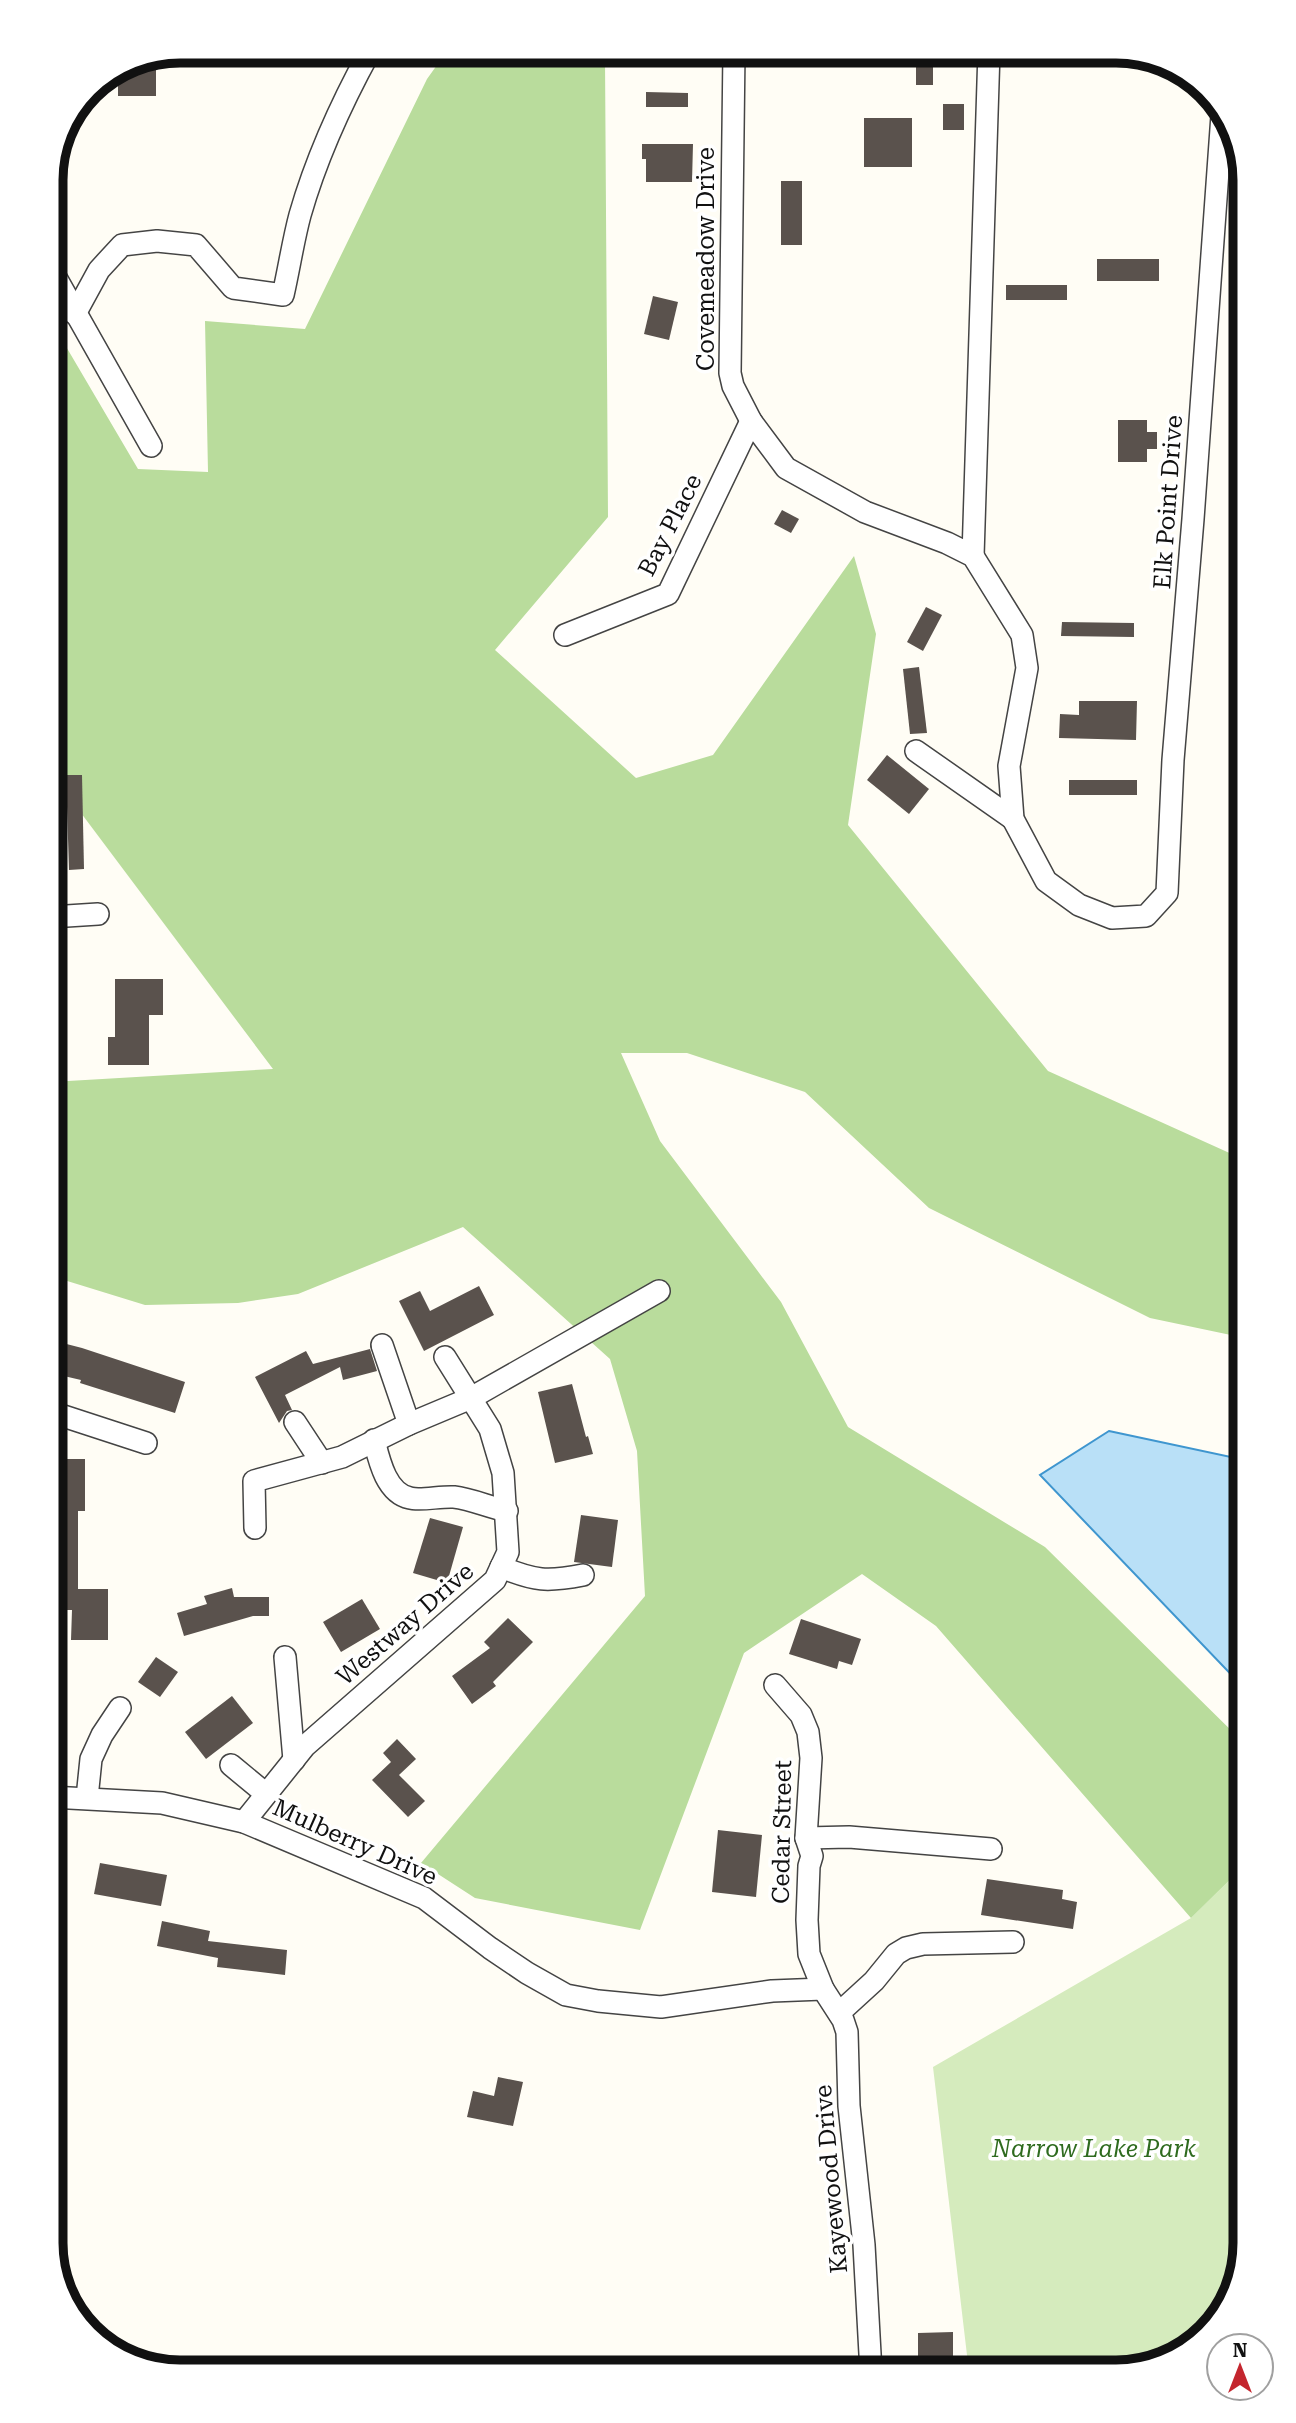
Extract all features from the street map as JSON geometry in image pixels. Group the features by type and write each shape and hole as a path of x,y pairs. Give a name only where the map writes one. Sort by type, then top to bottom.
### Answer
{"street":[{"path":"75,314 99,270 122,245 157,242 196,245 233,288 283,295 299,217 313,176 363,63"},
{"name":"Covemeadow Drive","path":"734,63 730,373 733,386 751,421 786,468 865,512 947,543 973,556"},
{"path":"989,63 973,556 1022,635 1027,668 1009,766 1013,819"},
{"name":"Elk Point Drive","path":"1013,819 1046,881 1079,905 1112,918 1146,916 1167,893 1173,760 1221,129"},
{"path":"63,292 151,446"},
{"name":"Bay Place","path":"565,635 668,594 751,421"},
{"path":"916,751 1013,819"},
{"path":"63,916 98,914"},
{"path":"255,1528 254,1481 342,1457 374,1440 471,1398 659,1291"},
{"path":"382,1345 409,1424"},
{"name":"Westway Drive","path":"244,1822 305,1746 495,1580 508,1552 503,1473 490,1429 446,1356"},
{"path":"63,1416 146,1443"},
{"path":"295,1422 322,1463"},
{"path":"374,1440 390,1484 402,1494 412,1499 454,1497 506,1511"},
{"path":"501,1567 523,1576 554,1581 583,1574"},
{"path":"285,1657 294,1760"},
{"name":"Cedar Street","path":"775,1685 801,1715 808,1732 811,1758 806,1838 812,1856 809,1866 807,1920 809,1954 822,1989"},
{"path":"87,1798 91,1759 102,1735 120,1708"},
{"path":"232,1765 266,1794"},
{"name":"Mulberry Drive","path":"63,1797 162,1803 244,1822 424,1898 490,1948 566,1995 661,2007 772,1992 822,1989"},
{"path":"806,1838 849,1837 991,1849"},
{"path":"839,2013 873,1981 896,1954 906,1948 923,1944 1013,1942"},
{"name":"Kayewood Drive","path":"822,1989 839,2013 847,2032 849,2106 864,2245 870,2360"}],"green space":[{"path":"438,63 605,63 608,517 495,650 636,778 713,755 854,556 876,634 848,825 1048,1071 1233,1155 1233,1335 1150,1318 929,1208 805,1092 687,1053 621,1053 660,1141 781,1302 848,1427 1045,1547 1233,1732 1233,1877 1191,1918 936,1626 862,1574 744,1653 640,1930 475,1898 421,1863 645,1596 637,1451 610,1359 463,1227 298,1294 238,1303 145,1305 63,1280 63,1081 273,1069 63,789 63,341 138,469 208,472 205,321 305,329 427,79"},
{"name":"Narrow Lake Park","path":"1233,1877 1233,2243 1231,2266 1221,2295 1193,2331 1161,2351 1139,2358 968,2360 933,2067 1191,1918"}],"water":[{"path":"1109,1431 1233,1457 1233,1676 1040,1475"}],"building":[{"path":"916,63 933,63 933,85 916,85"},
{"path":"156,65 156,96 118,96 118,81"},
{"path":"646,92 688,93 688,107 646,107"},
{"path":"943,104 964,104 964,130 943,130"},
{"path":"864,118 912,118 912,167 864,167"},
{"path":"642,144 693,144 692,182 646,182 646,159 642,159"},
{"path":"781,181 802,181 802,245 781,245"},
{"path":"1097,259 1159,259 1159,281 1097,281"},
{"path":"1006,285 1067,285 1067,300 1006,300"},
{"path":"653,296 678,302 669,340 644,334"},
{"path":"1118,420 1147,420 1147,432 1157,432 1157,449 1147,449 1147,462 1118,462"},
{"path":"782,510 799,519 791,533 774,524"},
{"path":"926,607 942,615 923,651 907,642"},
{"path":"1062,622 1134,623 1134,637 1061,636"},
{"path":"919,667 927,733 910,734 903,669"},
{"path":"1079,701 1137,701 1136,740 1059,738 1060,714 1079,715"},
{"path":"887,755 929,789 909,814 867,780"},
{"path":"66,775 82,775 84,869 69,870"},
{"path":"1069,780 1137,780 1137,795 1069,795"},
{"path":"115,979 163,979 163,1015 149,1015 149,1065 108,1065 108,1037 115,1037"},
{"path":"479,1286 494,1315 424,1351 399,1301 420,1291 430,1311"},
{"path":"63,1343 185,1382 175,1413 80,1383 81,1380 63,1376"},
{"path":"370,1349 377,1371 343,1380 340,1367 285,1395 292,1410 287,1411 279,1423 255,1377 306,1351 313,1364"},
{"path":"572,1384 593,1454 555,1463 538,1392"},
{"path":"63,1459 85,1459 85,1511 78,1511 78,1589 108,1589 108,1640 71,1640 72,1610 63,1610"},
{"path":"581,1515 618,1520 612,1567 574,1562"},
{"path":"430,1518 463,1527 447,1583 413,1573"},
{"path":"232,1588 234,1597 269,1597 269,1616 253,1616 184,1636 177,1613 207,1604 204,1596"},
{"path":"362,1599 380,1629 341,1652 323,1622"},
{"path":"508,1618 533,1642 493,1682 496,1686 472,1704 452,1676 490,1648 484,1642"},
{"path":"801,1619 861,1639 852,1665 839,1661 837,1669 789,1654"},
{"path":"156,1657 178,1672 160,1697 138,1682"},
{"path":"232,1696 253,1723 206,1759 185,1732"},
{"path":"397,1739 416,1759 399,1775 425,1801 408,1817 372,1780 391,1762 383,1753"},
{"path":"718,1830 762,1835 756,1897 712,1892"},
{"path":"100,1863 167,1875 161,1906 94,1894"},
{"path":"987,1879 1063,1890 1062,1899 1077,1902 1073,1929 981,1915"},
{"path":"162,1921 210,1931 208,1941 287,1950 285,1975 217,1967 218,1958 157,1946"},
{"path":"498,2077 523,2082 513,2126 467,2117 473,2091 494,2096"},
{"path":"953,2332 953,2360 918,2360 918,2333"}]}
